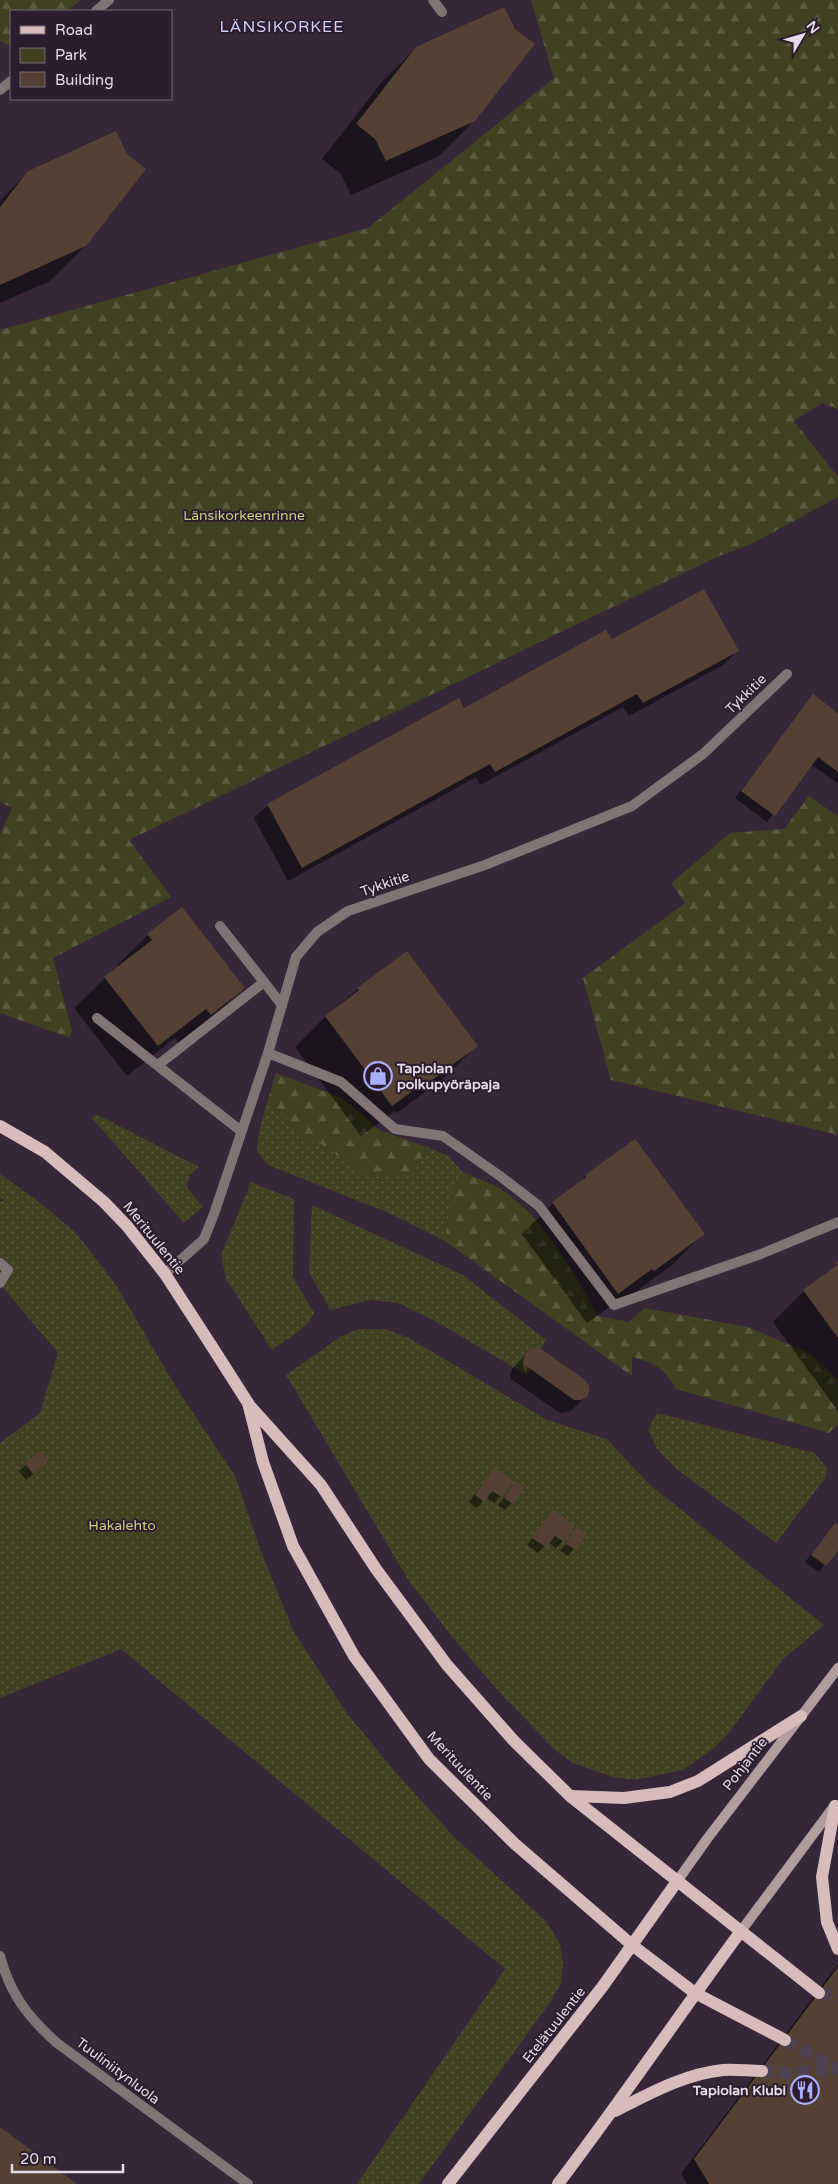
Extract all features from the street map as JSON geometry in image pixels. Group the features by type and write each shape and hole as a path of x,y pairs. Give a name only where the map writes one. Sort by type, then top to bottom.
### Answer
{"main road":[{"name":"Merituulentie","path":"0,1126 45,1152 104,1202 127,1226 165,1274 248,1404 320,1484 376,1569 447,1665 514,1742 570,1796 820,1993"},
{"name":"Merituulentie","path":"248,1404 262,1462 293,1546 354,1656 429,1759 514,1844 632,1945 695,1993 785,2040"},
{"name":"Pohjantie","path":"678,1880 707,1838 838,1668"},
{"path":"570,1796 624,1798 670,1792 698,1781 801,1716"},
{"path":"558,2184 612,2112 695,1993 836,1804"},
{"path":"836,1804 822,1877 827,1922 838,1949"},
{"name":"Etelätuulentie","path":"448,2184 603,1986 678,1880"},
{"path":"612,2112 674,2082 697,2074 724,2070 762,2071"}],"street":[{"path":"97,10 109,0"},
{"path":"433,0 442,12"},
{"path":"0,90 10,82"},
{"name":"Tykkitie","path":"165,1274 204,1239 268,1053 296,957 317,932 348,911 485,865 632,806 703,754 787,674"},
{"path":"220,926 282,1005"},
{"path":"158,1065 264,982"},
{"path":"97,1018 242,1132"},
{"path":"268,1053 342,1082 395,1129 444,1136 500,1176 539,1206 614,1306 761,1254 838,1222"},
{"path":"0,1262 8,1270 0,1283"},
{"name":"Tuuliniitynluola","path":"0,1956 5,1975 17,1999 34,2022 57,2043 248,2184"}],"green space":[{"path":"0,0 81,0 68,10 10,10 10,46 0,41"},
{"name":"Länsikorkeenrinne","path":"531,0 838,0 838,409 822,403 794,421 838,477 838,497 753,543 717,557 129,840 171,897 53,958 72,1031 70,1038 0,1013 0,834 12,808 0,802 0,330 368,228 554,78"},
{"path":"809,796 838,816 838,1135 611,1080 583,978 685,903 671,883 730,833 784,829"},
{"path":"276,1073 344,1099 379,1130 427,1147 414,1173 368,1177 321,1144 303,1141 285,1114 267,1103"},
{"path":"267,1103 285,1114 303,1141 321,1143 368,1177 414,1173 427,1147 448,1156 463,1172 452,1193 445,1241 389,1213 268,1165 257,1152 259,1131"},
{"path":"96,1114 199,1167 189,1175 187,1187 203,1207 184,1223 92,1118"},
{"path":"463,1172 503,1190 522,1206 559,1250 598,1316 628,1322 645,1308 748,1327 807,1352 838,1379 838,1424 829,1433 676,1389 659,1367 632,1357 632,1376 445,1241 452,1193"},
{"name":"Hakalehto","path":"0,1174 38,1201 77,1234 116,1285 176,1387 235,1476 262,1554 294,1632 346,1712 398,1775 455,1838 546,1921 560,1944 563,1964 561,1983 551,2001 419,2184 357,2184 505,1969 121,1649 0,1698 0,1443 40,1413 58,1353 0,1284 0,1202 4,1200 0,1198"},
{"path":"251,1182 294,1199 293,1277 314,1313 302,1329 272,1350 226,1279 221,1255"},
{"path":"312,1205 463,1275 546,1340 541,1349 530,1349 526,1355 524,1360 531,1370 527,1375 433,1320 398,1303 370,1300 330,1310 309,1272"},
{"path":"359,1329 385,1329 409,1338 547,1420 607,1439 648,1483 824,1625 783,1659 728,1734 714,1748 683,1770 635,1780 613,1777 573,1763 555,1750 501,1694 453,1638 409,1581 286,1375 340,1337"},
{"path":"657,1413 815,1453 827,1468 826,1477 776,1543 674,1467 657,1449 648,1430"}],"building":[{"path":"504,7 515,29 535,44 475,121 386,161 375,139 356,124 416,47"},
{"path":"116,131 127,154 146,169 86,246 0,285 0,207 28,171"},
{"path":"704,589 739,651 643,703 637,694 495,772 490,764 302,868 267,804 459,698 464,708 606,630 612,639"},
{"path":"813,694 838,713 838,772 818,757 775,816 741,791"},
{"path":"182,907 245,988 211,1015 206,1009 158,1046 104,977 152,940 147,934"},
{"path":"407,951 478,1046 428,1083 426,1081 392,1106 325,1016 359,990 357,988"},
{"path":"635,1139 705,1234 654,1271 652,1269 618,1294 552,1202 586,1177 585,1175"},
{"path":"838,1261 838,1338 803,1290 837,1265 835,1263"},
{"path":"530,1349 541,1349 584,1379 589,1385 590,1390 587,1397 581,1400 574,1400 525,1365 523,1360 526,1354"},
{"path":"40,1451 49,1462 33,1474 25,1463"},
{"path":"494,1467 513,1480 502,1497 492,1491 484,1502 475,1495"},
{"path":"515,1481 524,1488 513,1504 504,1498"},
{"path":"553,1509 575,1526 564,1542 555,1536 546,1547 532,1538"},
{"path":"835,1523 838,1525 838,1551 826,1566 811,1555"},
{"path":"577,1527 587,1533 576,1550 566,1544"},
{"path":"838,1967 838,2184 709,2184 694,2159"},
{"path":"0,2127 77,2184 0,2184"}],"tunnel":[{"path":"819,1993 838,1997"},
{"path":"785,2040 838,2069"},
{"path":"762,2071 792,2073 838,2069"}],"place":[{"name":"Tapiolan polkupyöräpaja","path":"378,1076"},
{"name":"Tapiolan Klubi","path":"805,2090"}],"district":[{"name":"LÄNSIKORKEE","path":"282,27"}]}
